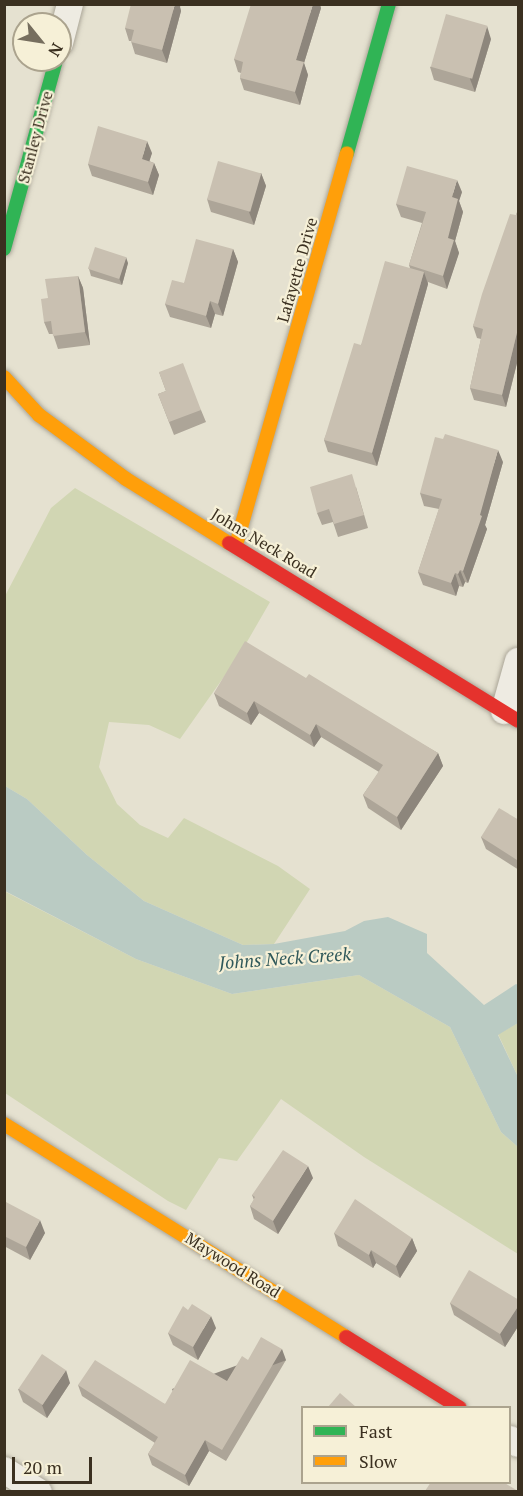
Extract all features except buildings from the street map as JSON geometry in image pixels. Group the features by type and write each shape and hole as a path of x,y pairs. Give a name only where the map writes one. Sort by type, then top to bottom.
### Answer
{"street":[{"name":"Lafayette Drive","path":"236,545 389,4"},
{"name":"Stanley Drive","path":"4,249 53,72"},
{"name":"Johns Neck Road","path":"4,377 39,415 126,479 511,716"},
{"path":"511,716 519,661"},
{"name":"Maywood Road","path":"6,1130 74,1166 458,1406"},
{"path":"4,1470 39,1491"}],"green space":[{"path":"75,488 270,602 240,654 180,739 149,725 109,722 99,767 117,804 140,825 168,838 184,818 278,866 310,889 274,944 243,945 144,901 87,855 27,799 5,786 5,596 51,508"},
{"path":"4,891 136,959 232,994 359,975 450,1027 501,1132 518,1147 518,1254 364,1157 281,1099 237,1161 219,1158 186,1210 168,1201 5,1093"},
{"path":"518,1023 518,1077 498,1034"}],"water":[{"name":"Johns Neck Creek","path":"5,786 27,799 87,855 144,901 243,945 274,944 345,931 364,921 388,917 427,934 427,953 484,1005 516,984 518,985 518,1023 498,1035 518,1077 518,1147 501,1132 450,1027 359,975 232,994 136,959 5,891"}],"traffic: fast":[{"path":"347,153 389,4"},
{"path":"4,249 53,72"}],"traffic: slow":[{"path":"236,545 347,153"},
{"path":"4,377 39,415 126,479 229,543"},
{"path":"4,1124 346,1337"}],"traffic: jam":[{"path":"229,543 518,721"},
{"path":"346,1337 457,1406"}]}
